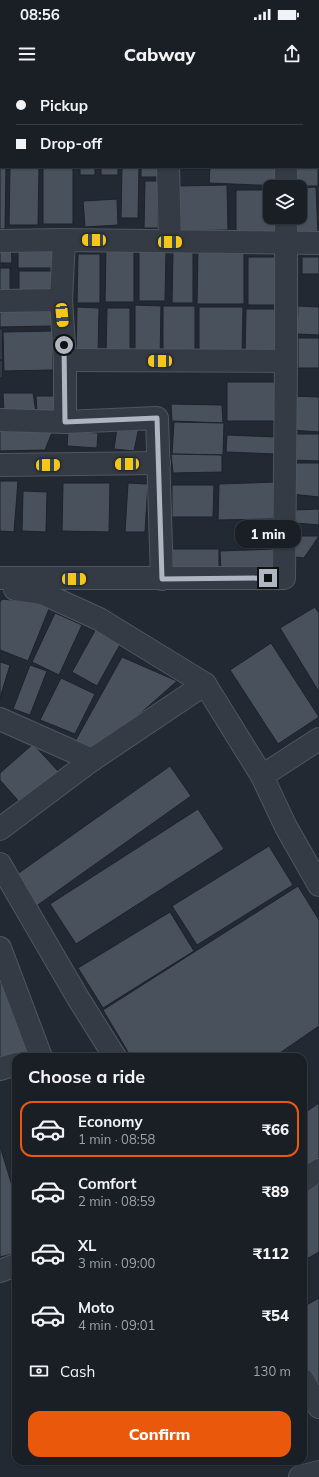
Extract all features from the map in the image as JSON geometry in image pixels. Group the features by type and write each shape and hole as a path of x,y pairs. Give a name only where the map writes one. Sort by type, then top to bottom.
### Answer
{"street":[{"path":"168,168 170,242"},
{"path":"286,168 286,180"},
{"path":"0,578 284,578 286,224"},
{"path":"64,240 61,300 65,360 65,422"},
{"path":"0,241 64,240 319,243"},
{"path":"0,301 61,300"},
{"path":"65,360 286,361"},
{"path":"0,420 65,422 157,418 162,579"},
{"path":"0,465 159,463"},
{"path":"0,587 42,593 99,619 204,684 262,776 286,827 319,885"},
{"path":"0,829 92,760 204,684"},
{"path":"0,719 92,760"},
{"path":"262,776 319,739"},
{"path":"0,864 78,998 112,1053"},
{"path":"0,948 39,1053"},
{"path":"0,1069 12,1065"},
{"path":"307,1178 319,1170"},
{"path":"0,1271 12,1266"},
{"path":"307,1387 319,1407"},
{"path":"300,1477 319,1472"}],"building":[{"path":"0,168 6,168 5,229 0,229"},
{"path":"10,168 39,168 38,225 9,225"},
{"path":"43,168 73,168 73,224 43,224"},
{"path":"80,168 95,168 95,175 80,175"},
{"path":"101,168 118,168 118,175 101,175"},
{"path":"122,168 139,168 138,218 121,218"},
{"path":"141,168 162,168 163,177 141,177"},
{"path":"210,168 281,168 280,180 263,180 263,185 209,183"},
{"path":"291,168 318,168 318,186 307,186 307,180 291,180"},
{"path":"145,181 158,181 158,228 144,228"},
{"path":"227,185 228,230 177,231 177,186"},
{"path":"316,187 318,236 295,237 295,224 307,224 307,188"},
{"path":"236,190 263,190 263,224 278,224 278,235 236,235"},
{"path":"117,199 118,225 85,227 83,201"},
{"path":"0,244 11,244 12,263 0,263"},
{"path":"18,247 56,247 56,268 18,268"},
{"path":"106,248 134,249 134,302 105,302"},
{"path":"198,248 244,248 244,304 197,304"},
{"path":"173,250 193,250 193,303 172,303"},
{"path":"139,251 166,251 165,301 139,301"},
{"path":"78,254 100,254 100,303 77,303"},
{"path":"248,257 280,257 280,305 248,305"},
{"path":"302,257 319,257 319,274 302,274"},
{"path":"0,268 10,268 10,297 0,297"},
{"path":"19,271 59,271 59,295 19,295"},
{"path":"52,305 52,326 0,327 0,306"},
{"path":"135,305 161,306 160,359 135,358"},
{"path":"163,306 195,306 195,355 163,355"},
{"path":"298,306 319,307 319,335 297,334"},
{"path":"77,307 99,308 98,355 76,355"},
{"path":"199,307 243,307 242,358 199,357"},
{"path":"107,308 130,308 130,355 106,355"},
{"path":"246,309 280,309 279,358 245,358"},
{"path":"0,329 2,329 2,360 0,360"},
{"path":"53,331 53,370 4,371 3,332"},
{"path":"298,338 319,338 319,368 298,368"},
{"path":"0,360 2,361 2,378 0,378"},
{"path":"227,382 278,382 278,421 227,421"},
{"path":"3,393 33,393 36,412 4,412"},
{"path":"36,396 54,396 55,411 37,412"},
{"path":"294,396 319,397 319,432 292,430"},
{"path":"171,404 222,405 223,423 172,421"},
{"path":"174,422 224,423 223,455 172,454"},
{"path":"117,427 139,427 134,451 114,449"},
{"path":"53,430 45,450 0,451 0,431"},
{"path":"68,431 98,433 97,448 67,446"},
{"path":"291,434 319,434 319,461 291,460"},
{"path":"227,435 276,437 276,454 226,452"},
{"path":"171,454 222,455 222,472 173,473"},
{"path":"294,463 319,463 319,497 291,494"},
{"path":"0,481 18,481 14,532 0,531"},
{"path":"277,482 273,519 218,520 219,484"},
{"path":"63,483 110,483 109,532 62,531"},
{"path":"128,483 148,484 145,532 125,532"},
{"path":"172,485 214,485 213,517 172,517"},
{"path":"23,491 47,492 46,532 22,531"},
{"path":"319,509 319,525 296,523 295,510"},
{"path":"295,536 319,536 304,558 295,557"},
{"path":"169,549 219,549 219,571 169,571"},
{"path":"273,549 273,571 221,572 220,551"},
{"path":"2,599 51,604 28,661 0,650 0,602"},
{"path":"315,607 319,613 319,692 280,628"},
{"path":"55,613 82,625 59,675 32,662"},
{"path":"97,627 122,641 97,686 72,672"},
{"path":"271,643 319,717 278,744 230,670"},
{"path":"122,657 177,681 90,758 73,745"},
{"path":"0,662 10,665 0,698"},
{"path":"30,665 47,671 30,715 13,709"},
{"path":"61,678 95,694 75,734 40,720"},
{"path":"33,744 59,772 22,805 0,780 0,773"},
{"path":"170,766 191,796 35,907 13,877"},
{"path":"198,809 224,849 76,944 50,904"},
{"path":"269,846 293,885 197,945 172,906"},
{"path":"298,886 319,920 319,1026 280,1053 129,1053 103,1010"},
{"path":"170,912 194,951 103,1008 78,968"},
{"path":"7,981 27,1052 12,1053 12,1056 0,1060 0,983"},
{"path":"319,1103 319,1164 307,1172 307,1111"},
{"path":"0,1146 12,1186 12,1254 0,1257"},
{"path":"319,1179 319,1252 307,1259 307,1187"},
{"path":"319,1298 319,1395 307,1376 307,1305"}],"route":[{"path":"64,345 65,422 157,418 162,579 268,578"}]}
